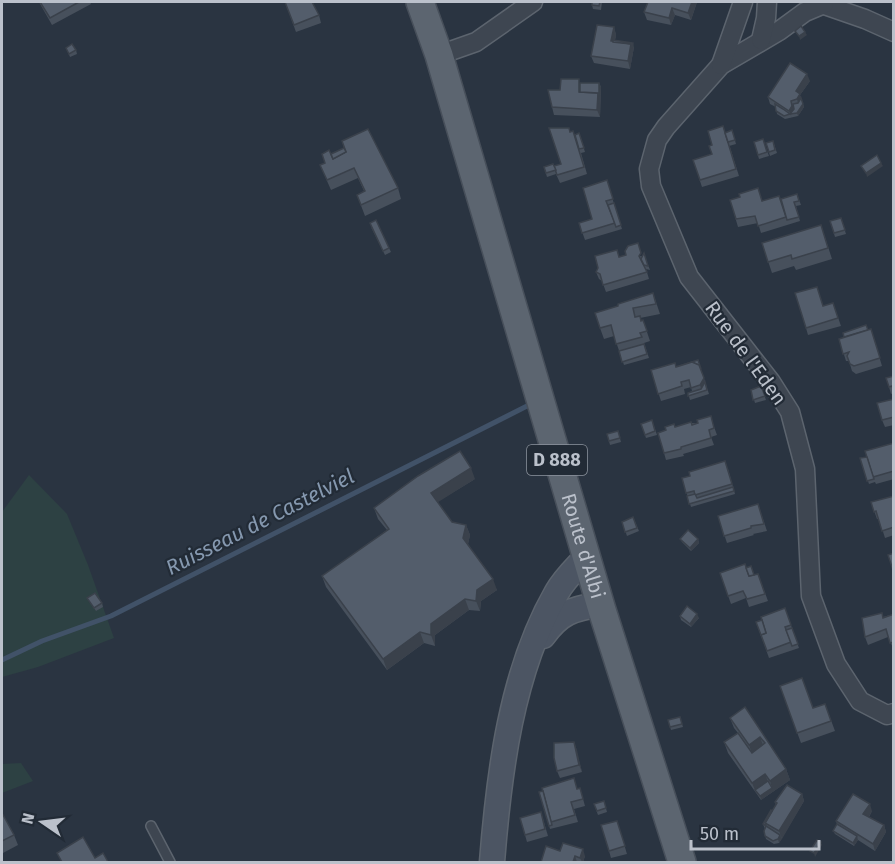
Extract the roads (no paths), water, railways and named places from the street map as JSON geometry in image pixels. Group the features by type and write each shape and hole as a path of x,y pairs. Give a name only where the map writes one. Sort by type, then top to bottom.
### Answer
{"main road":[{"name":"D 888","path":"420,2 439,56"},
{"name":"Route d'Albi","path":"439,56 600,604 681,862"}],"street":[{"path":"439,56 476,42 533,2"},
{"name":"Rue de l'Eden","path":"721,64 743,2"},
{"path":"761,40 767,2"},
{"path":"820,3 894,32"},
{"name":"Rue de l'Eden","path":"820,3 779,31 721,64 657,140 650,170 651,186 689,277 771,382 789,412 805,469 811,596 836,664 860,701 887,714 894,713"},
{"path":"492,862 497,793 512,715 530,655 542,621 558,590 586,557"},
{"path":"530,655 550,626 566,612 583,606 600,604"}],"lane":[{"path":"151,826 170,862"}],"waterway":[{"name":"Ruisseau de Castelviel","path":"2,660 42,641 111,616 529,405"}]}
